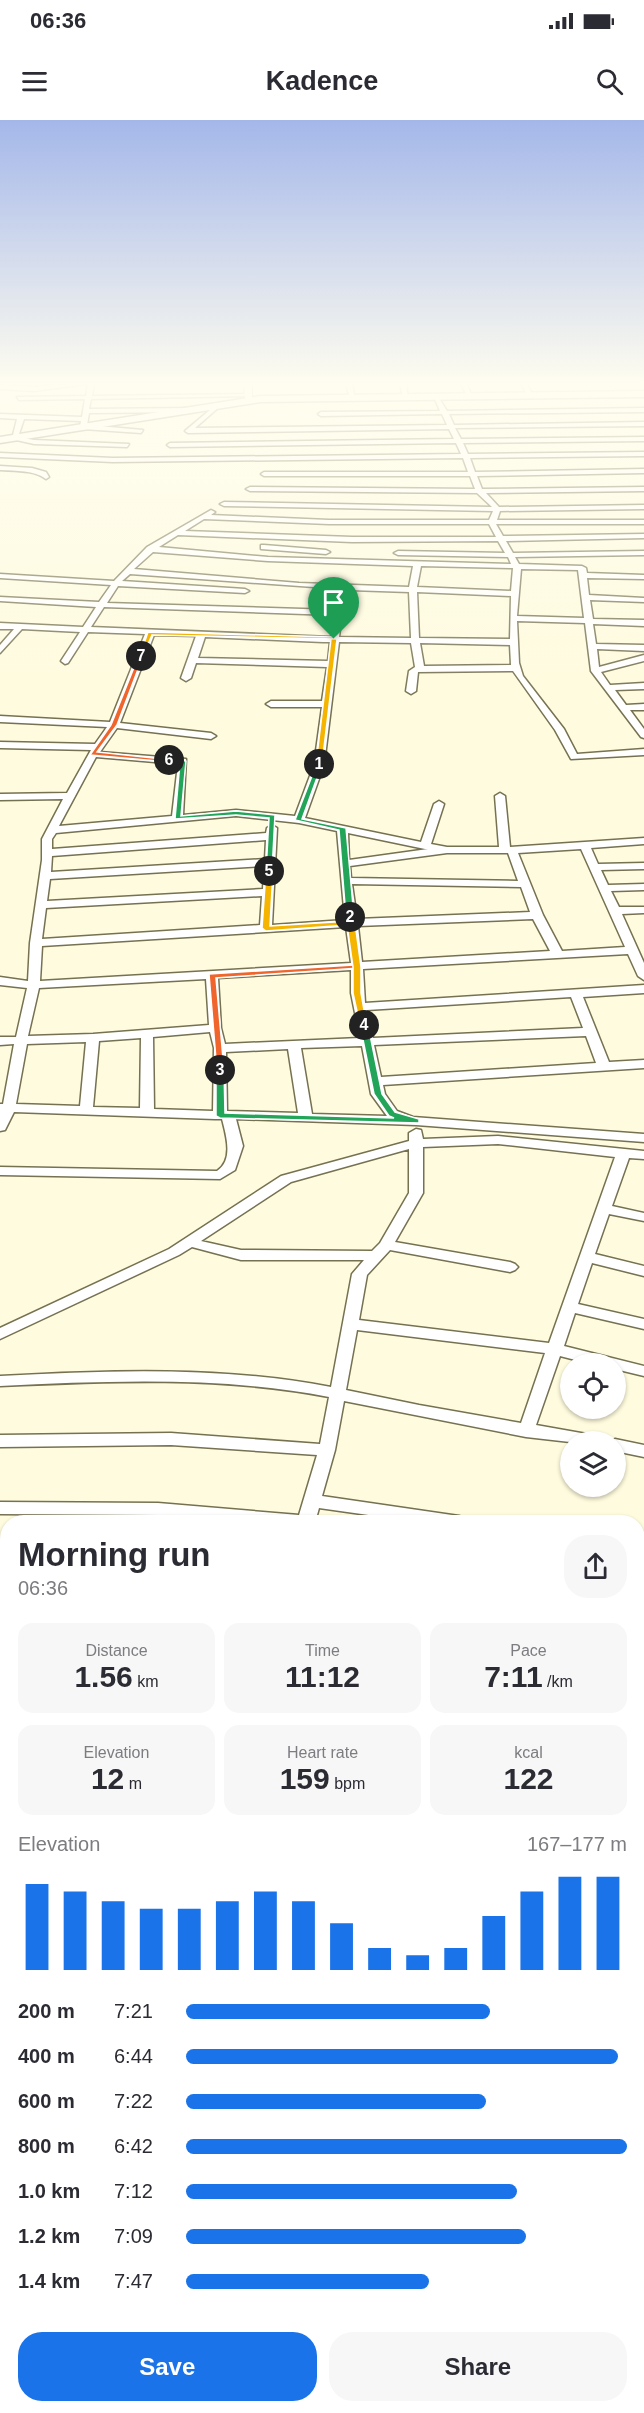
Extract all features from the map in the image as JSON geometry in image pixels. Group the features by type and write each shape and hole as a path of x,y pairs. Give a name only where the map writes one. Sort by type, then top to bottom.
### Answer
{"street":[{"path":"65,661 116,583 150,549 247,491"},
{"path":"479,491 497,509"},
{"path":"618,491 643,523"},
{"path":"224,504 497,509 644,507"},
{"path":"497,509 492,523 517,567 513,618 516,668 519,676 559,729 574,757 644,752"},
{"path":"203,517 264,521 643,523"},
{"path":"176,533 231,537 501,539 644,536"},
{"path":"264,547 328,552 510,555 644,553"},
{"path":"150,549 268,559 582,568 595,671 642,730"},
{"path":"417,564 412,589 415,640 420,668"},
{"path":"128,571 345,592"},
{"path":"583,575 644,577"},
{"path":"0,576 345,592 412,589 516,594"},
{"path":"298,820 319,765 334,639 338,613 345,592"},
{"path":"586,597 644,600"},
{"path":"0,599 338,613"},
{"path":"513,618 644,623"},
{"path":"0,626 201,635 514,642"},
{"path":"0,650 20,627"},
{"path":"0,1126 34,985 47,839 96,750 114,725 150,633"},
{"path":"186,678 201,635"},
{"path":"592,646 644,648"},
{"path":"595,671 644,658"},
{"path":"192,660 331,663"},
{"path":"629,662 644,664"},
{"path":"411,691 413,671 420,668 516,668"},
{"path":"607,688 644,686"},
{"path":"271,704 326,704"},
{"path":"623,708 644,706"},
{"path":"0,719 114,725 211,736"},
{"path":"0,745 96,750 183,761 177,818"},
{"path":"0,797 69,796"},
{"path":"500,796 509,850 537,915 558,955"},
{"path":"425,846 440,804"},
{"path":"50,830 236,813 298,820 447,850"},
{"path":"266,928 272,816"},
{"path":"342,828 344,864 357,967 357,993 378,1094 392,1114 416,1121"},
{"path":"47,853 271,836"},
{"path":"344,864 447,850 509,850 644,842"},
{"path":"585,846 644,976"},
{"path":"45,876 270,862"},
{"path":"595,867 644,866"},
{"path":"346,881 525,884"},
{"path":"604,888 644,887"},
{"path":"41,905 268,892"},
{"path":"615,911 644,910"},
{"path":"36,943 351,923 537,915"},
{"path":"0,981 34,985 633,950"},
{"path":"0,1171 220,1175 228,1170 236,1146 224,1116 220,1048 215,1028 212,976"},
{"path":"360,1008 644,989"},
{"path":"576,993 604,1067"},
{"path":"0,1041 147,1035 215,1028"},
{"path":"220,1048 589,1032"},
{"path":"147,1035 147,1113"},
{"path":"86,1111 93,1038"},
{"path":"294,1045 306,1119"},
{"path":"376,1081 644,1064"},
{"path":"5,1108 416,1121 644,1138"},
{"path":"308,1515 327,1450 336,1392 360,1274 381,1251 416,1193 416,1121"},
{"path":"0,1334 174,1252 286,1179 416,1143 498,1140 637,1156 604,1208 526,1431"},
{"path":"604,1208 644,1217"},
{"path":"189,1242 241,1255 381,1251 510,1267"},
{"path":"587,1257 644,1271"},
{"path":"571,1307 644,1324"},
{"path":"350,1324 555,1349 571,1353"},
{"path":"626,1367 644,1371"},
{"path":"0,1381 97,1377 189,1378 285,1385 336,1392 382,1404 560,1436"},
{"path":"0,1441 171,1439 327,1450"},
{"path":"626,1447 644,1451"},
{"path":"312,1501 410,1515"},
{"path":"0,1508 158,1509 226,1515"}],"route":[{"path":"334,639 150,633 114,725 93,754 183,761 177,818 236,813 272,816 266,928 351,923 357,967 357,993 378,1094 392,1114 416,1121 220,1116 220,1048 215,1028 212,976 357,967 344,864 342,828 298,820 319,765 334,639"}]}
